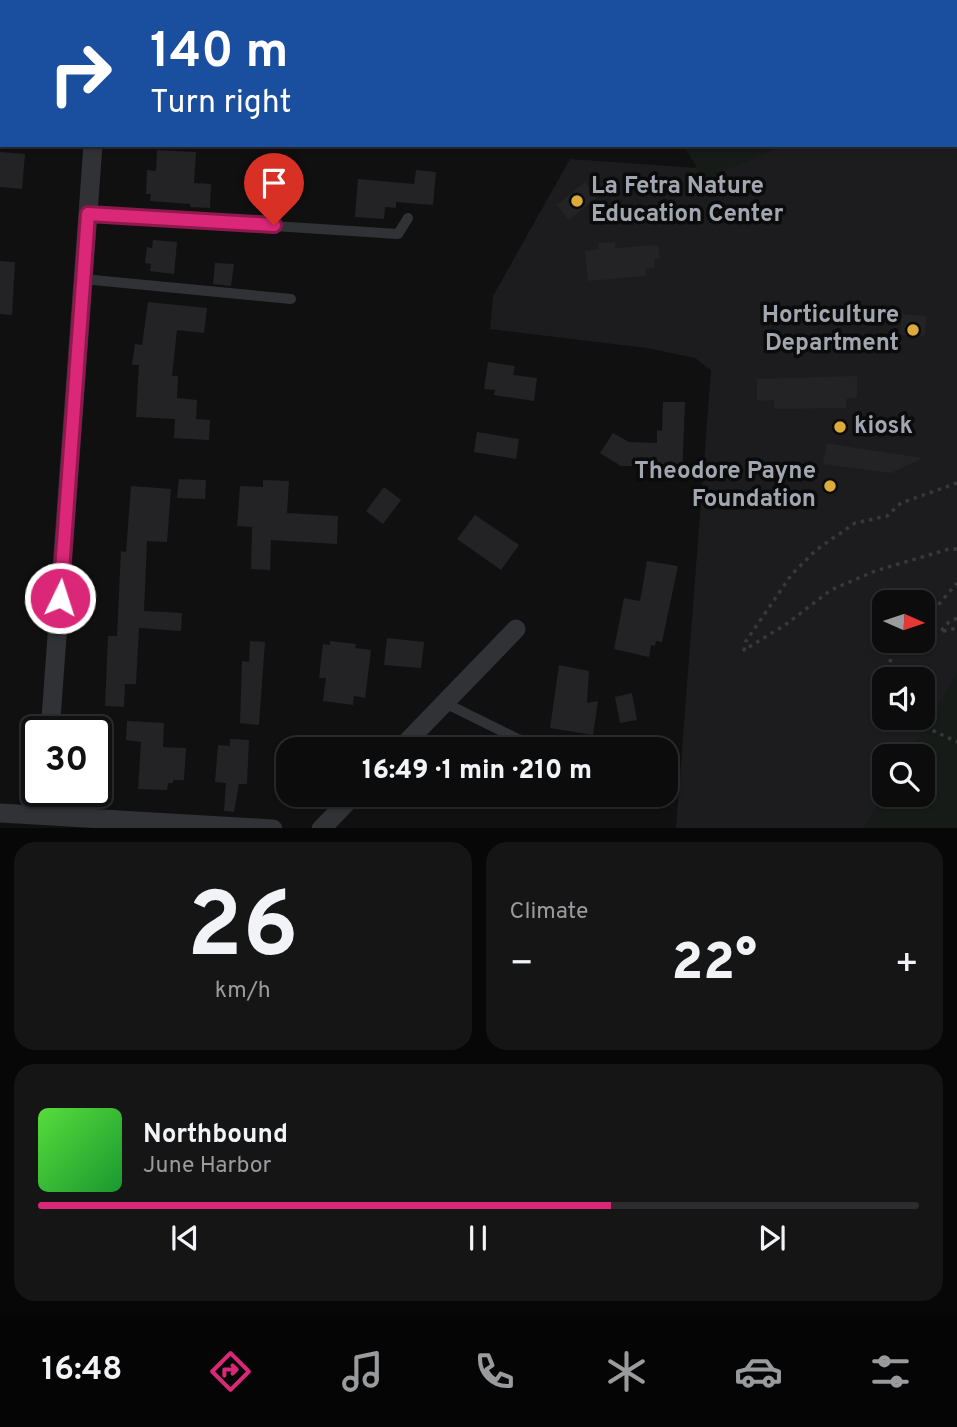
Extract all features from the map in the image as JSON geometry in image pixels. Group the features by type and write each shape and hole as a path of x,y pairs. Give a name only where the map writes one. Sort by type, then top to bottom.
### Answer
{"street":[{"path":"51,716 93,147"},
{"path":"411,737 516,629"},
{"path":"321,828 342,807"},
{"path":"0,813 42,822 273,828"}],"lane":[{"path":"88,214 398,234 408,218"},
{"path":"83,279 292,299"},
{"path":"445,702 514,737"}],"path":[{"path":"957,483 901,503 887,516 855,523 816,550 792,574 746,641 744,650 785,625 831,590 875,571 957,549"},
{"path":"935,609 957,583"},
{"path":"957,618 940,632 957,628"},
{"path":"932,730 957,742"}],"shaded area":[{"path":"684,147 778,147 776,149 704,179"},
{"name":"Theodore Payne Foundation","path":"725,147 957,147 957,828 676,828 711,370 695,358 647,348 490,329 493,296 570,159 724,170"},
{"path":"957,674 957,828 863,828 876,807 935,807 935,744 914,744 923,730 935,730 935,710"}],"building":[{"path":"157,150 196,152 194,183 211,184 210,208 150,201 151,194 146,194 147,170 156,171"},
{"path":"0,152 25,154 22,189 0,187"},
{"path":"416,170 436,172 433,205 396,202 396,208 385,207 384,219 355,217 358,179 414,184"},
{"name":"La Fetra Nature Education Center","path":"585,182 597,197 569,220 557,205"},
{"path":"153,240 177,242 174,274 150,271 151,264 145,263 147,247 152,248"},
{"path":"615,242 615,248 658,245 660,259 654,259 655,268 645,269 646,276 588,281 585,251 599,249 598,243"},
{"path":"0,261 15,262 12,315 0,314"},
{"path":"215,263 234,264 231,286 213,284"},
{"path":"148,302 207,308 204,333 177,330 172,376 178,376 177,398 197,400 196,419 210,420 209,440 174,438 175,419 136,417 139,365 132,365 135,344 142,345"},
{"name":"Horticulture Department","path":"902,314 926,316 925,336 900,335"},
{"path":"488,362 515,366 513,375 537,378 534,401 494,395 495,390 484,389"},
{"path":"857,376 857,398 846,399 846,408 774,409 774,400 757,401 757,379"},
{"path":"663,402 685,402 682,477 647,478 647,466 621,466 600,453 613,433 629,442 657,443 657,430 662,431"},
{"path":"477,432 519,439 516,459 474,452"},
{"path":"827,443 923,458 891,473 823,464"},
{"path":"179,479 206,480 205,499 177,498"},
{"path":"263,480 289,481 287,513 338,516 337,544 271,540 270,570 251,569 252,527 237,526 240,486 263,487"},
{"path":"131,486 171,489 167,542 147,541 144,611 182,613 181,631 139,628 136,684 125,684 124,707 105,706 108,636 117,636 121,551 126,552"},
{"path":"384,487 401,500 383,524 366,511"},
{"path":"475,515 519,545 501,570 457,539"},
{"path":"647,561 678,566 662,642 656,641 655,646 651,645 649,657 614,649 624,598 640,601"},
{"path":"387,638 424,642 421,668 384,665"},
{"path":"250,641 265,642 259,725 240,723 242,661 249,662"},
{"path":"330,641 356,644 355,648 371,650 365,698 354,696 353,705 323,701 326,678 319,678 323,644 330,645"},
{"path":"559,665 589,671 587,703 598,701 593,735 550,728"},
{"path":"632,693 637,720 620,723 615,697"},
{"path":"127,721 164,723 163,747 186,748 184,780 173,780 173,783 168,783 167,790 138,789 141,742 126,740"},
{"path":"230,739 249,740 247,784 239,784 234,812 224,811 226,783 215,782 218,745 230,746"}],"place":[{"name":"La Fetra Nature Education Center","path":"577,201"},
{"name":"Horticulture Department","path":"913,330"},
{"name":"kiosk","path":"840,427"},
{"name":"Theodore Payne Foundation","path":"830,486"}],"route":[{"path":"60,598 88,214 274,225"}]}
